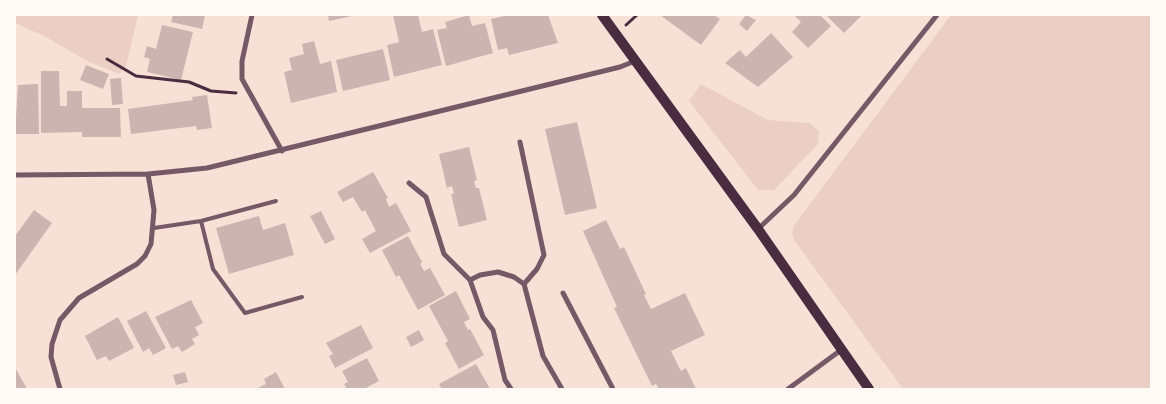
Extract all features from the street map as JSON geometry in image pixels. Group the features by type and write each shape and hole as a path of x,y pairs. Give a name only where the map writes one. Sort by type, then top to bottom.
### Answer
{"main road":[{"path":"602,15 758,229 869,389"}],"street":[{"path":"252,15 242,72 249,94 282,151"},
{"path":"758,229 794,195 937,15"},
{"path":"15,175 148,174 207,168 620,67 636,61"},
{"path":"520,142 544,255 537,269 524,284"},
{"path":"60,389 51,357 52,344 60,320 79,298 137,264 145,256 152,244 154,210 148,174"},
{"path":"409,183 426,197 444,254 470,280 483,316 494,330 505,380 512,389"},
{"path":"470,280 480,275 498,272 514,277 524,284 543,356 562,389"},
{"path":"563,293 613,389"},
{"path":"788,389 842,350"}],"lane":[{"path":"154,228 201,221 276,201"},
{"path":"201,221 212,269 245,313 302,297"}],"path":[{"path":"107,59 136,76 189,82 211,91 249,94"}],"shaded area":[{"path":"15,15 138,15 126,66 119,74 87,61 46,37 15,23"},
{"path":"951,15 1151,15 1151,389 903,389 794,240 792,232 795,224"},
{"path":"701,84 768,120 810,123 819,132 818,144 774,190 758,190 689,101"}],"building":[{"path":"173,15 205,15 202,29 171,22"},
{"path":"328,15 352,15 352,16 329,21"},
{"path":"393,15 418,15 422,32 433,29 442,65 394,77 387,45 399,42"},
{"path":"469,15 472,26 485,23 493,53 446,66 437,30 447,28 445,22"},
{"path":"509,15 548,15 558,43 509,55 507,48 498,50 491,19"},
{"path":"660,15 714,15 720,19 701,45"},
{"path":"746,15 756,20 747,31 739,24"},
{"path":"794,15 820,15 831,26 808,48 792,32 801,22"},
{"path":"826,15 862,15 844,33"},
{"path":"162,25 193,32 181,80 147,72 150,59 144,57 147,46 156,49"},
{"path":"771,33 793,57 758,87 725,63 740,50 746,57"},
{"path":"314,41 320,64 331,61 337,92 291,103 284,72 292,70 289,58 304,54 302,44"},
{"path":"383,49 390,80 343,91 336,60"},
{"path":"86,65 109,74 103,89 80,80"},
{"path":"41,71 59,71 60,106 67,106 67,91 82,91 82,108 120,108 121,137 82,137 82,132 41,133"},
{"path":"121,78 123,104 112,105 110,79"},
{"path":"38,84 39,134 15,134 18,85"},
{"path":"207,95 212,128 197,130 196,126 131,134 128,109 193,100 192,97"},
{"path":"577,122 597,208 565,215 545,129"},
{"path":"469,147 477,180 474,181 476,188 479,188 487,220 459,227 451,194 454,194 452,186 447,188 439,154"},
{"path":"373,172 388,198 386,199 389,207 396,203 411,231 370,253 362,239 376,231 365,210 362,212 353,197 343,202 337,192"},
{"path":"34,210 52,223 15,275 15,236"},
{"path":"321,211 335,239 325,244 310,216"},
{"path":"259,216 263,230 285,223 294,255 229,274 216,228"},
{"path":"606,220 620,249 624,247 651,309 685,293 705,335 671,351 681,371 686,368 696,389 659,389 656,384 652,386 614,308 617,307 583,231"},
{"path":"408,236 422,262 420,264 424,271 430,268 445,295 418,310 399,275 396,277 382,250"},
{"path":"456,291 470,319 464,322 468,330 470,329 484,355 459,369 445,343 448,341 429,306"},
{"path":"191,300 203,323 195,327 199,335 192,339 195,344 182,352 178,346 172,349 155,317"},
{"path":"146,311 166,348 153,355 149,348 143,352 127,321"},
{"path":"118,317 134,348 109,361 106,356 97,360 85,336"},
{"path":"361,325 373,348 335,368 329,356 333,354 326,343"},
{"path":"419,330 424,340 411,347 406,337"},
{"path":"367,358 379,381 364,389 347,389 344,384 348,382 342,371"},
{"path":"476,364 490,389 442,389 439,384"},
{"path":"16,369 27,389 15,389"},
{"path":"185,372 188,382 176,385 173,375"},
{"path":"276,372 285,389 256,389 266,384 264,379"}]}
